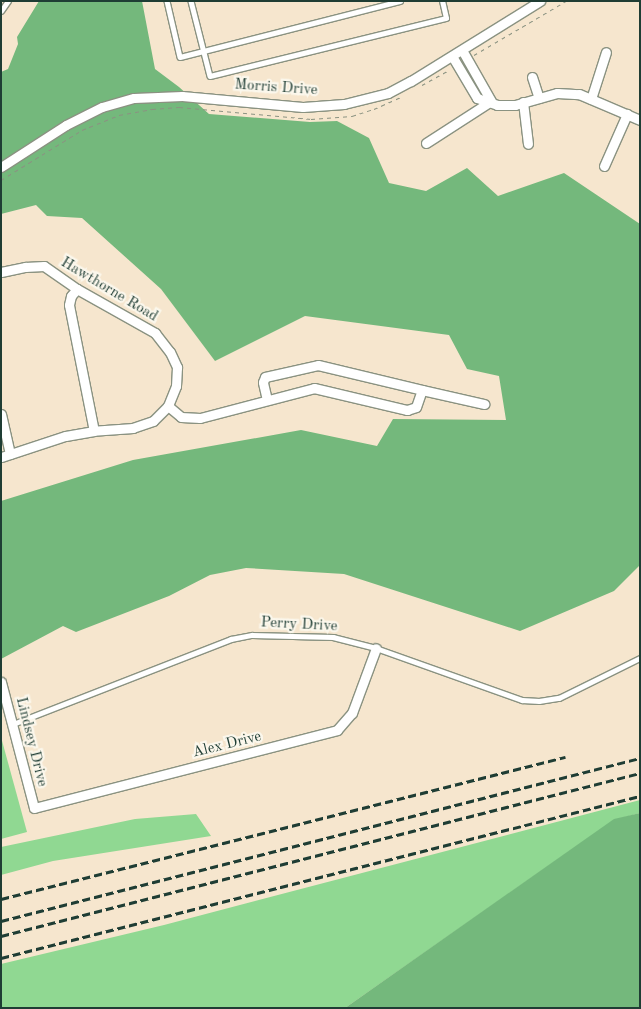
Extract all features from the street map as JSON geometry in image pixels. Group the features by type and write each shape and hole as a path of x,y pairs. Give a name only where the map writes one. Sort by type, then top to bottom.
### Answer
{"street":[{"name":"Morris Drive","path":"1,167 66,125 102,107 134,98 190,97 303,107 344,104 388,93 462,50 540,1"},
{"path":"462,50 491,102"},
{"path":"591,99 606,52"},
{"path":"452,56 477,98 497,105 515,105 557,93 579,94 640,120"},
{"path":"532,77 539,98"},
{"path":"426,143 491,102"},
{"path":"523,102 528,144"},
{"path":"604,166 627,114"},
{"name":"Hawthorne Road","path":"1,272 44,266 77,289 156,334 170,352 177,367 176,386 168,406 153,421 134,428 94,431 41,443 5,456"},
{"path":"77,289 71,296 69,305 94,431"},
{"path":"267,400 263,382 265,377 318,365 484,404"},
{"path":"168,406 180,417 200,418 314,388 407,410 416,407 422,390"},
{"path":"1,414 5,456"},
{"name":"Alex Drive","path":"34,808 337,730 352,713 376,648"},
{"name":"Lindsey Drive","path":"1,682 34,808"}],"lane":[{"path":"1,11 8,1"},
{"path":"167,1 180,57 400,1"},
{"path":"191,1 210,76 446,18 442,1"},
{"name":"Perry Drive","path":"12,724 231,639 252,636 333,637 376,648 522,700 539,701 559,698 640,658"}],"green space":[{"path":"39,1 142,1 155,69 179,87 209,114 310,122 337,121 369,138 389,183 426,191 467,168 498,196 564,173 640,224 640,565 614,591 520,631 344,574 246,568 210,575 169,596 76,632 63,626 1,659 1,501 133,460 301,430 377,446 393,419 506,420 499,376 467,369 449,335 305,316 215,361 161,289 82,218 47,216 36,205 1,214 1,72 8,69 18,44 17,37"},
{"path":"1,737 27,832 1,839"},
{"path":"640,800 640,813 614,820 345,1008 1,1008 1,964 164,925"},
{"path":"640,813 640,1008 345,1008 614,819"},
{"path":"196,814 211,836 53,861 1,875 1,847 135,819"}],"railway":[{"path":"1,899 565,757"},
{"path":"1,921 640,758"},
{"path":"1,936 640,773"},
{"path":"1,958 640,796"}]}
